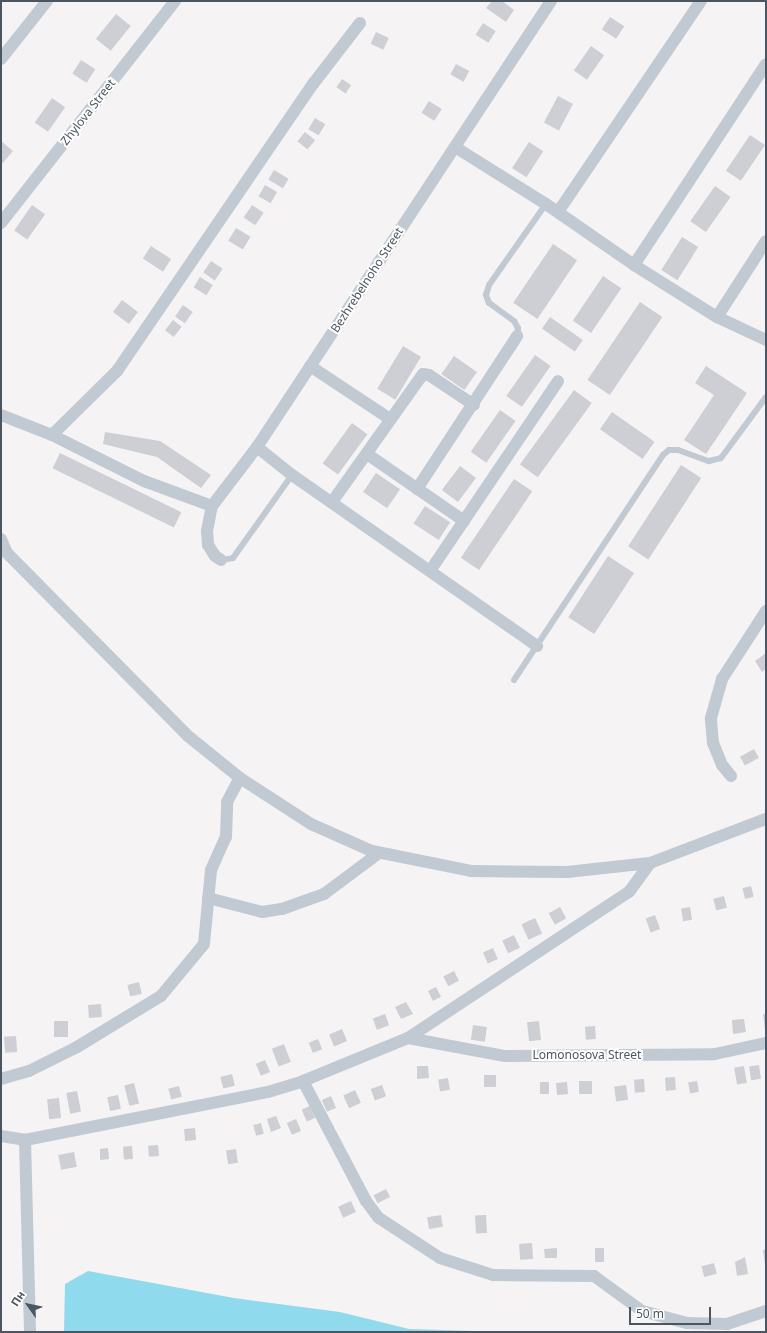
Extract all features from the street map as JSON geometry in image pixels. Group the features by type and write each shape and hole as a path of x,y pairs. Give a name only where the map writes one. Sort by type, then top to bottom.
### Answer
{"street":[{"path":"1,59 47,1"},
{"name":"Zhylova Street","path":"1,223 175,1"},
{"name":"Bezhrebelnoho Street","path":"221,560 215,556 208,545 207,531 212,506 257,447 551,1"},
{"path":"558,212 701,1"},
{"path":"52,435 117,371 313,84 360,23"},
{"path":"634,265 766,64"},
{"path":"455,147 546,204 634,265 717,317 766,340"},
{"path":"717,317 766,241"},
{"path":"417,489 474,405 517,336"},
{"path":"310,366 390,419"},
{"path":"332,502 423,374 429,375 474,405"},
{"path":"430,571 558,381"},
{"path":"1,416 52,435 144,481 212,506"},
{"path":"257,447 292,475 536,646"},
{"path":"367,454 464,521"},
{"path":"1,539 8,553 188,736 240,778 312,824 379,853 471,871 567,872 650,863 766,819"},
{"path":"731,776 722,765 713,743 711,718 722,679 766,611"},
{"path":"1,1079 28,1071 77,1047 161,996 204,944 211,870 226,837 227,802 240,778"},
{"path":"208,898 262,912 282,909 324,894 379,853"},
{"path":"1,1136 26,1140 268,1092 303,1081 408,1038 629,892 650,863"},
{"name":"Lomonosova Street","path":"408,1038 505,1056 715,1054 766,1043"},
{"path":"303,1081 366,1201 379,1218 440,1258 493,1276 594,1276 642,1311 688,1323 727,1324 766,1311"},
{"path":"26,1140 30,1332"}],"lane":[{"path":"517,336 518,328 514,321 489,303 486,295 489,285 546,204"},
{"path":"514,680 663,455 669,450 678,450 709,461 721,458 766,397"},
{"path":"221,560 233,558 292,475"}],"water":[{"path":"88,1271 234,1298 340,1312 409,1329 507,1332 64,1332 65,1284"}],"building":[{"path":"492,1 502,1 514,10 506,22 486,8"},
{"path":"116,14 131,26 111,51 96,39"},
{"path":"610,17 624,26 616,39 602,30"},
{"path":"483,23 496,31 488,43 476,35"},
{"path":"376,32 389,38 383,50 371,44"},
{"path":"591,46 604,55 587,80 574,71"},
{"path":"81,60 95,69 87,83 72,73"},
{"path":"456,64 469,71 464,82 450,75"},
{"path":"342,79 351,85 346,93 336,87"},
{"path":"558,96 573,104 559,130 544,122"},
{"path":"52,98 65,107 48,132 35,123"},
{"path":"429,101 442,109 434,121 422,113"},
{"path":"315,118 325,124 319,135 308,129"},
{"path":"305,132 315,140 308,150 297,141"},
{"path":"750,135 765,145 741,181 726,171"},
{"path":"1,141 13,151 1,165"},
{"path":"529,142 543,151 526,177 512,168"},
{"path":"274,170 289,179 283,188 268,179"},
{"path":"265,185 277,192 271,203 258,196"},
{"path":"715,186 731,197 706,232 690,221"},
{"path":"32,205 45,214 27,240 14,230"},
{"path":"252,205 264,213 255,225 244,217"},
{"path":"236,228 251,237 243,250 228,241"},
{"path":"682,237 698,247 677,280 661,270"},
{"path":"553,244 577,260 537,319 513,303"},
{"path":"151,246 171,259 163,272 143,259"},
{"path":"211,261 223,269 215,280 203,273"},
{"path":"603,276 621,288 591,333 573,321"},
{"path":"200,277 213,285 206,295 194,287"},
{"path":"122,300 138,312 129,324 113,312"},
{"path":"640,302 662,317 610,395 587,380"},
{"path":"183,305 193,312 185,323 175,316"},
{"path":"550,317 583,340 575,351 542,328"},
{"path":"173,320 182,327 174,337 165,330"},
{"path":"403,346 421,357 395,400 377,389"},
{"path":"535,355 551,366 522,407 506,396"},
{"path":"454,356 477,372 464,390 441,374"},
{"path":"706,366 747,393 706,454 684,440 714,395 695,383"},
{"path":"574,390 592,403 538,477 520,464"},
{"path":"500,410 516,421 486,463 471,452"},
{"path":"612,412 655,442 643,459 600,429"},
{"path":"352,423 367,434 338,475 323,463"},
{"path":"105,432 160,441 211,475 201,488 157,457 103,444"},
{"path":"60,453 181,512 174,527 53,468"},
{"path":"681,465 701,478 648,559 628,546"},
{"path":"460,466 476,478 458,502 442,490"},
{"path":"376,473 400,489 387,508 363,492"},
{"path":"514,479 532,491 479,570 461,558"},
{"path":"425,506 450,522 439,540 414,524"},
{"path":"608,556 634,573 594,634 568,617"},
{"path":"766,653 766,669 762,672 755,661"},
{"path":"754,749 759,758 745,766 740,757"},
{"path":"751,886 754,897 745,899 742,888"},
{"path":"724,896 727,908 716,910 713,899"},
{"path":"560,907 566,918 555,925 549,913"},
{"path":"690,907 692,920 683,921 681,908"},
{"path":"655,915 660,929 651,933 646,918"},
{"path":"535,918 542,933 529,940 521,924"},
{"path":"514,935 520,948 508,953 502,940"},
{"path":"493,948 498,959 488,963 483,952"},
{"path":"454,971 459,981 448,986 443,976"},
{"path":"139,982 142,994 130,997 127,985"},
{"path":"436,987 441,997 433,1001 428,991"},
{"path":"406,1002 413,1014 401,1019 395,1007"},
{"path":"101,1004 102,1017 89,1018 88,1005"},
{"path":"385,1014 389,1025 377,1030 373,1018"},
{"path":"763,1014 766,1014 766,1030 765,1030"},
{"path":"744,1019 746,1032 733,1034 732,1020"},
{"path":"54,1021 68,1021 68,1037 54,1037"},
{"path":"539,1021 541,1040 529,1041 527,1022"},
{"path":"473,1025 487,1027 485,1042 471,1040"},
{"path":"595,1026 596,1039 586,1040 585,1027"},
{"path":"342,1029 347,1041 334,1046 329,1034"},
{"path":"16,1036 17,1052 5,1053 4,1037"},
{"path":"318,1039 322,1049 313,1053 309,1043"},
{"path":"284,1044 291,1062 279,1066 272,1049"},
{"path":"265,1060 270,1072 261,1076 256,1064"},
{"path":"759,1065 761,1079 751,1080 749,1066"},
{"path":"417,1066 428,1066 429,1078 417,1079"},
{"path":"744,1066 747,1083 737,1084 734,1068"},
{"path":"232,1074 235,1086 223,1089 220,1077"},
{"path":"484,1075 496,1075 496,1087 484,1087"},
{"path":"675,1077 676,1090 666,1091 665,1078"},
{"path":"448,1078 450,1090 440,1091 438,1080"},
{"path":"644,1079 645,1092 635,1093 634,1080"},
{"path":"579,1081 592,1081 592,1094 579,1094"},
{"path":"697,1081 699,1092 690,1093 688,1083"},
{"path":"540,1082 549,1082 549,1094 540,1094"},
{"path":"567,1082 568,1094 557,1095 556,1083"},
{"path":"134,1083 139,1103 129,1106 124,1085"},
{"path":"382,1085 386,1096 375,1100 371,1089"},
{"path":"626,1085 628,1100 616,1102 614,1087"},
{"path":"179,1086 182,1097 171,1099 168,1089"},
{"path":"355,1090 361,1103 349,1108 343,1095"},
{"path":"77,1091 81,1112 70,1114 66,1093"},
{"path":"118,1095 121,1109 110,1111 107,1097"},
{"path":"331,1096 336,1108 327,1112 322,1100"},
{"path":"59,1098 61,1118 49,1119 47,1099"},
{"path":"310,1106 315,1118 307,1121 302,1110"},
{"path":"276,1116 281,1128 271,1132 267,1119"},
{"path":"296,1119 301,1131 292,1135 287,1123"},
{"path":"261,1123 264,1134 256,1136 253,1125"},
{"path":"195,1128 196,1140 185,1141 184,1129"},
{"path":"158,1145 159,1156 149,1157 148,1146"},
{"path":"132,1146 133,1159 124,1160 123,1147"},
{"path":"108,1148 109,1159 100,1160 100,1149"},
{"path":"236,1149 238,1163 228,1164 226,1150"},
{"path":"74,1152 77,1167 61,1170 58,1155"},
{"path":"386,1189 390,1197 378,1203 374,1195"},
{"path":"351,1201 356,1212 343,1218 338,1207"},
{"path":"441,1215 443,1227 429,1229 427,1217"},
{"path":"486,1215 487,1233 476,1234 475,1216"},
{"path":"532,1243 533,1259 520,1260 519,1244"},
{"path":"557,1248 557,1258 545,1258 544,1249"},
{"path":"595,1248 604,1248 604,1262 595,1262"},
{"path":"766,1249 766,1265 765,1265 763,1250"},
{"path":"745,1257 748,1274 737,1276 735,1262"},
{"path":"714,1263 717,1274 704,1277 701,1266"}]}
